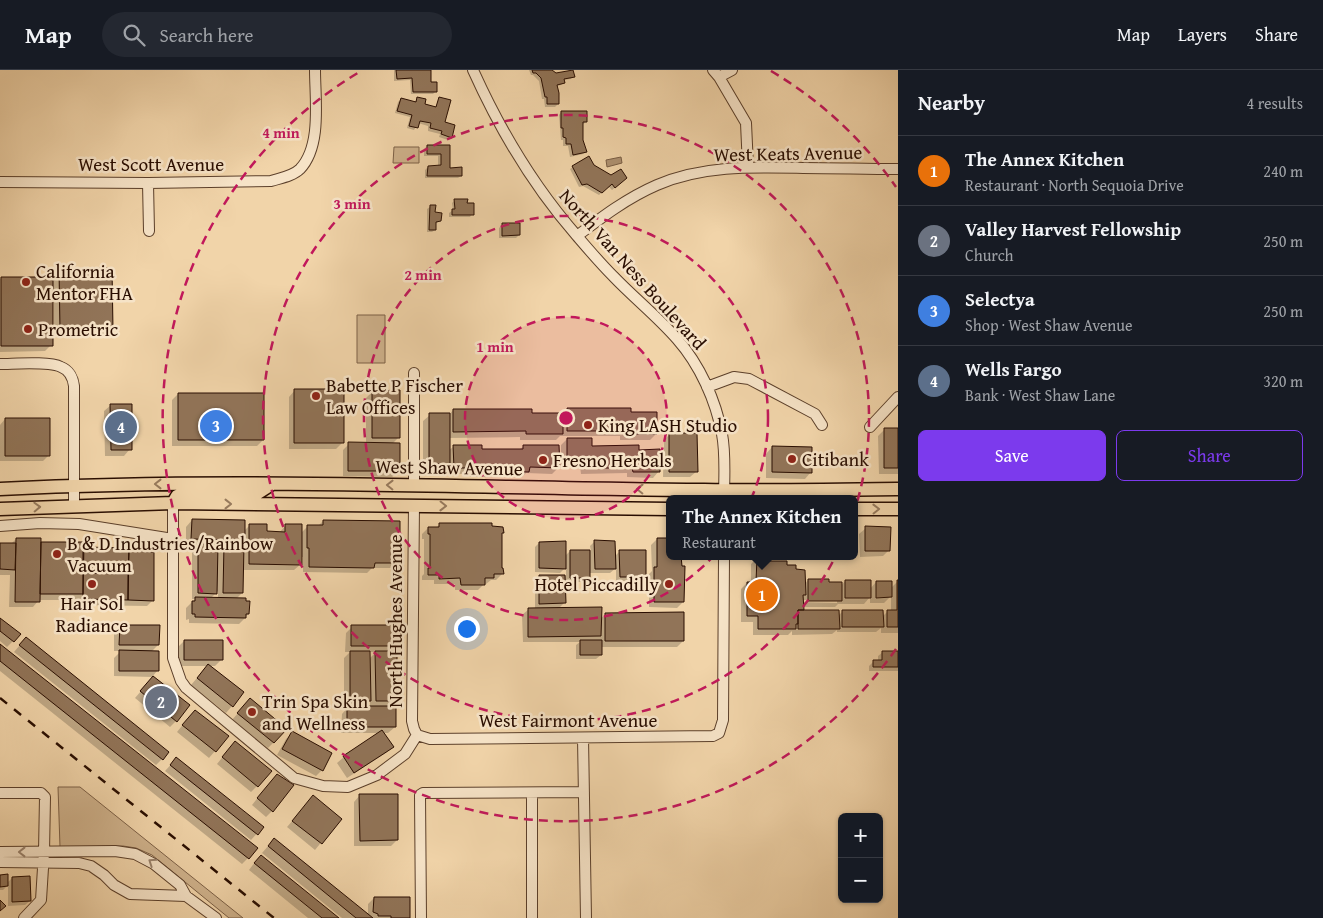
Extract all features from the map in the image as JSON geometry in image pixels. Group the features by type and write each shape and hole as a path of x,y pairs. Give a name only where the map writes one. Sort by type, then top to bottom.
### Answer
{"main road":[{"name":"West Shaw Avenue","path":"0,489 74,485 272,484 544,487 724,495 898,489"},
{"path":"173,504 181,494 258,493 272,484"},
{"path":"287,504 332,496 404,496 412,494 414,486"},
{"path":"414,505 417,499 424,495 497,495 544,487"},
{"name":"West Shaw Avenue","path":"0,508 173,504 287,504 666,509"},
{"path":"858,509 898,509"}],"street":[{"name":"West Scott Avenue","path":"0,182 148,183 272,180 286,177 300,169 311,151 315,135 315,70"},
{"name":"North Van Ness Boulevard","path":"473,70 494,114 531,177 557,212 613,276 679,341 695,364 707,387 719,420 722,435 724,495"},
{"path":"732,70 716,74 746,123 748,167"},
{"name":"West Keats Avenue","path":"577,236 611,210 634,196 658,184 691,175 748,167 898,169"},
{"path":"148,183 149,231"},
{"path":"0,364 53,364 63,367 71,375 74,386 74,506"},
{"path":"414,373 414,486"},
{"path":"707,387 734,376 749,378 815,414 822,425"},
{"path":"870,428 898,397"},
{"path":"173,504 173,658 181,681 186,688 294,778 323,786 348,787 377,775 405,754 418,735"},
{"name":"North Hughes Avenue","path":"414,505 412,721 418,735"},
{"path":"0,526 40,523 79,524 173,539"},
{"name":"West Fairmont Avenue","path":"418,735 430,739 583,738 708,737 718,733 723,720 724,560"},
{"path":"583,738 586,918"},
{"path":"421,918 420,795 423,793 584,792"},
{"path":"0,793 41,793 45,797 41,900 24,918"},
{"path":"532,793 532,918"},
{"path":"0,852 44,857 91,866 118,888 130,894 186,896"},
{"path":"91,866 94,852"},
{"path":"0,862 94,852 124,852 146,858 180,885 186,896 216,918"}],"shaded area":[{"path":"394,147 419,147 419,163 393,163"},
{"path":"621,157 622,163 607,167 606,160"},
{"path":"357,315 385,315 385,363 357,363"},
{"path":"58,787 80,787 243,918 229,918 152,855 136,848 123,846 60,847"}],"building":[{"path":"396,70 431,70 431,82 437,82 437,92 413,92 412,78 397,79"},
{"path":"532,70 552,70 556,73 573,70 575,77 564,79 565,83 557,85 559,104 547,104 547,97 545,97 541,78 536,73 533,73"},
{"path":"417,97 426,99 425,104 436,107 439,97 451,100 445,122 455,125 452,138 441,134 442,131 430,128 431,123 420,121 418,128 409,126 412,115 397,111 401,98 416,102"},
{"path":"561,111 587,111 587,122 583,122 583,140 587,152 573,155 571,144 566,144 566,138 563,137 563,128 561,128"},
{"path":"427,145 450,145 450,168 462,167 462,176 427,176 428,166 441,165 441,154 427,154"},
{"path":"589,156 594,165 611,175 621,169 627,178 615,188 612,184 602,193 587,184 582,185 572,166"},
{"path":"454,199 468,199 467,203 474,203 474,215 452,215 452,209 455,209"},
{"path":"430,205 436,205 435,212 442,213 441,221 436,222 436,230 429,230"},
{"path":"502,223 520,223 520,235 502,236"},
{"path":"112,268 113,330 60,330 59,269"},
{"path":"1,277 53,277 53,346 1,346"},
{"path":"294,389 344,389 344,443 294,443"},
{"path":"400,390 400,438 372,438 372,391"},
{"path":"178,393 264,393 264,440 178,440"},
{"path":"110,404 132,404 132,450 111,450"},
{"path":"567,408 631,408 631,412 657,412 657,434 626,434 626,431 567,431"},
{"path":"453,409 532,409 532,413 563,413 563,434 526,434 526,431 453,432"},
{"path":"429,413 450,413 450,464 429,464"},
{"path":"5,418 50,418 50,456 5,456"},
{"path":"884,428 898,428 898,468 884,468"},
{"path":"669,433 697,433 698,472 669,472"},
{"path":"567,438 592,438 592,446 639,445 639,450 660,449 660,472 633,472 632,468 586,468 586,460 567,460"},
{"path":"348,442 400,443 400,471 348,471"},
{"path":"453,445 482,445 482,449 523,449 523,445 559,445 560,468 530,467 529,472 476,471 476,468 454,468"},
{"name":"Citibank","path":"772,446 812,447 812,473 772,472"},
{"path":"192,519 245,520 245,540 191,539"},
{"path":"323,520 400,521 400,563 375,563 374,568 309,567 307,525 323,525"},
{"path":"439,523 492,523 492,526 503,527 502,568 504,574 494,574 494,578 485,578 485,585 461,585 460,578 439,579 439,575 428,575 428,568 430,568 430,534 428,534 428,527 439,527"},
{"path":"249,524 267,524 267,531 285,532 285,524 302,524 302,565 249,564"},
{"path":"865,526 891,527 890,551 865,551"},
{"path":"16,538 41,538 40,602 15,602"},
{"name":"Hotel Piccadilly","path":"657,538 666,538 666,560 681,560 682,566 685,566 684,602 654,602 654,567 657,567"},
{"path":"594,540 615,541 616,569 595,569"},
{"path":"566,541 566,569 539,568 539,542"},
{"path":"41,542 84,542 83,594 40,594"},
{"path":"0,543 16,543 15,570 0,569"},
{"path":"198,544 218,544 217,594 198,593"},
{"path":"224,544 244,544 243,593 223,593"},
{"path":"83,547 129,548 128,574 83,573"},
{"path":"570,550 590,550 590,578 570,578"},
{"path":"619,550 646,550 646,577 620,577"},
{"path":"129,551 154,552 154,601 128,600"},
{"path":"757,560 787,561 787,565 796,565 796,569 805,570 806,595 803,595 804,610 798,610 796,629 758,629 758,616 747,616 747,582 756,582"},
{"path":"83,573 128,574 128,600 83,599"},
{"path":"539,575 565,575 566,603 539,604"},
{"path":"808,579 829,579 829,582 842,582 842,601 808,601"},
{"path":"845,580 871,580 871,598 845,598"},
{"path":"897,580 898,627 887,627 887,610 897,610"},
{"path":"876,581 892,581 892,597 876,598"},
{"path":"195,597 246,598 246,601 250,601 249,614 246,614 246,618 195,617 195,614 192,614 192,601 195,601"},
{"path":"602,607 601,636 528,637 528,608"},
{"path":"798,610 839,610 840,629 798,629"},
{"path":"842,610 883,610 884,627 842,627"},
{"path":"684,612 684,641 605,641 605,613"},
{"path":"0,618 21,634 14,642 0,631"},
{"path":"120,625 160,625 159,645 119,645"},
{"path":"351,625 397,625 397,646 351,646"},
{"path":"26,637 169,752 163,760 19,645"},
{"path":"184,640 223,640 223,660 184,660"},
{"path":"580,640 602,640 602,655 580,655"},
{"path":"0,644 258,848 249,859 0,661"},
{"path":"119,650 159,651 159,671 119,671"},
{"path":"350,651 370,651 371,701 350,702"},
{"path":"375,651 397,651 397,701 376,701"},
{"path":"882,651 898,651 898,667 873,667 873,660 882,660"},
{"path":"208,664 244,692 233,707 197,678"},
{"path":"153,676 190,705 177,722 140,691"},
{"path":"250,698 287,729 274,743 237,713"},
{"path":"347,706 396,706 396,727 347,727"},
{"path":"195,710 229,736 216,752 182,725"},
{"path":"382,730 394,747 354,773 343,756"},
{"path":"292,731 332,753 323,771 282,749"},
{"path":"235,741 272,771 258,787 222,757"},
{"path":"176,757 264,827 258,835 170,765"},
{"path":"277,774 294,785 273,812 257,798"},
{"path":"359,794 398,794 398,840 360,841"},
{"path":"313,795 342,819 322,844 292,821"},
{"path":"274,838 373,918 356,918 268,846"},
{"path":"261,855 339,918 322,918 254,863"},
{"path":"8,874 8,886 0,887 0,875"},
{"path":"30,876 31,901 12,902 12,877"},
{"path":"374,897 410,897 410,918 378,916 378,914 373,912"},
{"path":"0,900 6,906 0,911"}],"railway":[{"path":"0,698 274,918"}],"place":[{"name":"California Mentor FHA","path":"26,282"},
{"name":"Prometric","path":"28,329"},
{"name":"Babette P Fischer Law Offices","path":"316,396"},
{"name":"King LASH Studio","path":"588,425"},
{"name":"Selectya","path":"216,426"},
{"name":"Wells Fargo","path":"121,427"},
{"name":"Citibank","path":"792,459"},
{"name":"Fresno Herbals","path":"543,460"},
{"name":"B & D Industries/Rainbow Vacuum","path":"57,554"},
{"name":"Hair Sol Radiance","path":"92,584"},
{"name":"Hotel Piccadilly","path":"669,584"},
{"name":"The Annex Kitchen","path":"762,595"},
{"name":"Valley Harvest Fellowship","path":"161,702"},
{"name":"Trin Spa Skin and Wellness","path":"252,712"}]}
